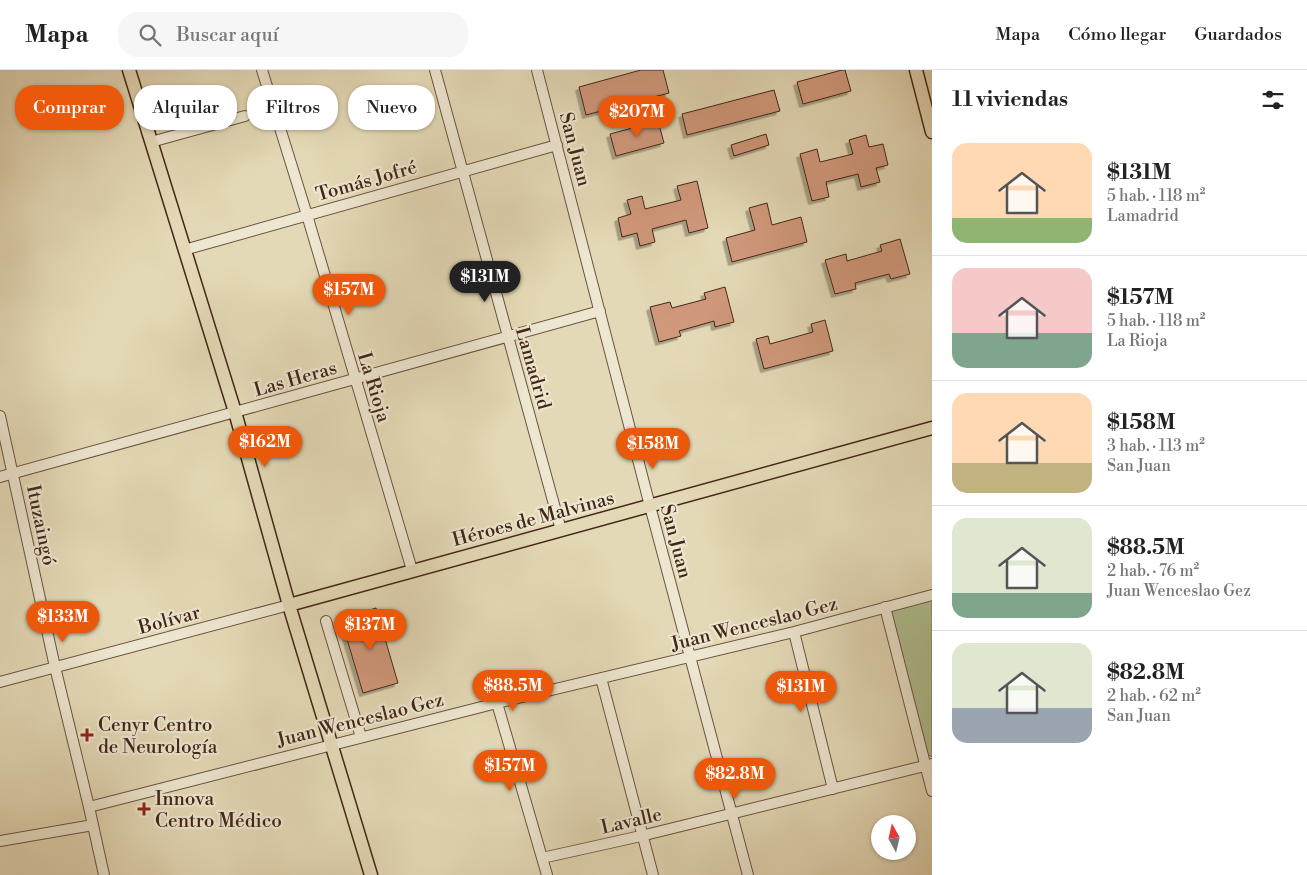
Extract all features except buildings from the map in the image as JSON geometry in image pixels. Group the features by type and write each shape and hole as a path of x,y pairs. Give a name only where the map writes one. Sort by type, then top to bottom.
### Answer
{"main road":[{"path":"129,70 235,412 289,605 371,875"},
{"path":"916,70 928,96 932,132"},
{"name":"Héroes de Malvinas","path":"289,605 932,428"}],"street":[{"name":"La Rioja","path":"262,70 412,570"},
{"name":"Lamadrid","path":"435,70 561,530"},
{"name":"San Juan","path":"537,70 748,875"},
{"path":"151,142 245,116"},
{"name":"Tomás Jofré","path":"184,250 557,145"},
{"name":"Las Heras","path":"0,477 600,311"},
{"name":"Ituzaingó","path":"0,416 55,667 104,875"},
{"name":"Juan Wenceslao Gez","path":"89,807 496,703 794,632 932,595"},
{"name":"Bolívar","path":"0,682 289,605"},
{"path":"885,607 929,765 932,791"},
{"path":"326,620 361,737"},
{"path":"794,632 833,789"},
{"path":"601,678 652,875"},
{"path":"496,703 547,875"},
{"name":"Lavalle","path":"542,858 641,836 929,765"},
{"path":"0,841 93,825"}],"green space":[{"path":"932,598 932,757 927,754 891,614 893,610"}],"place":[{"name":"Cenyr Centro de Neurología","path":"87,735"},
{"name":"Innova Centro Médico","path":"144,809"}]}
